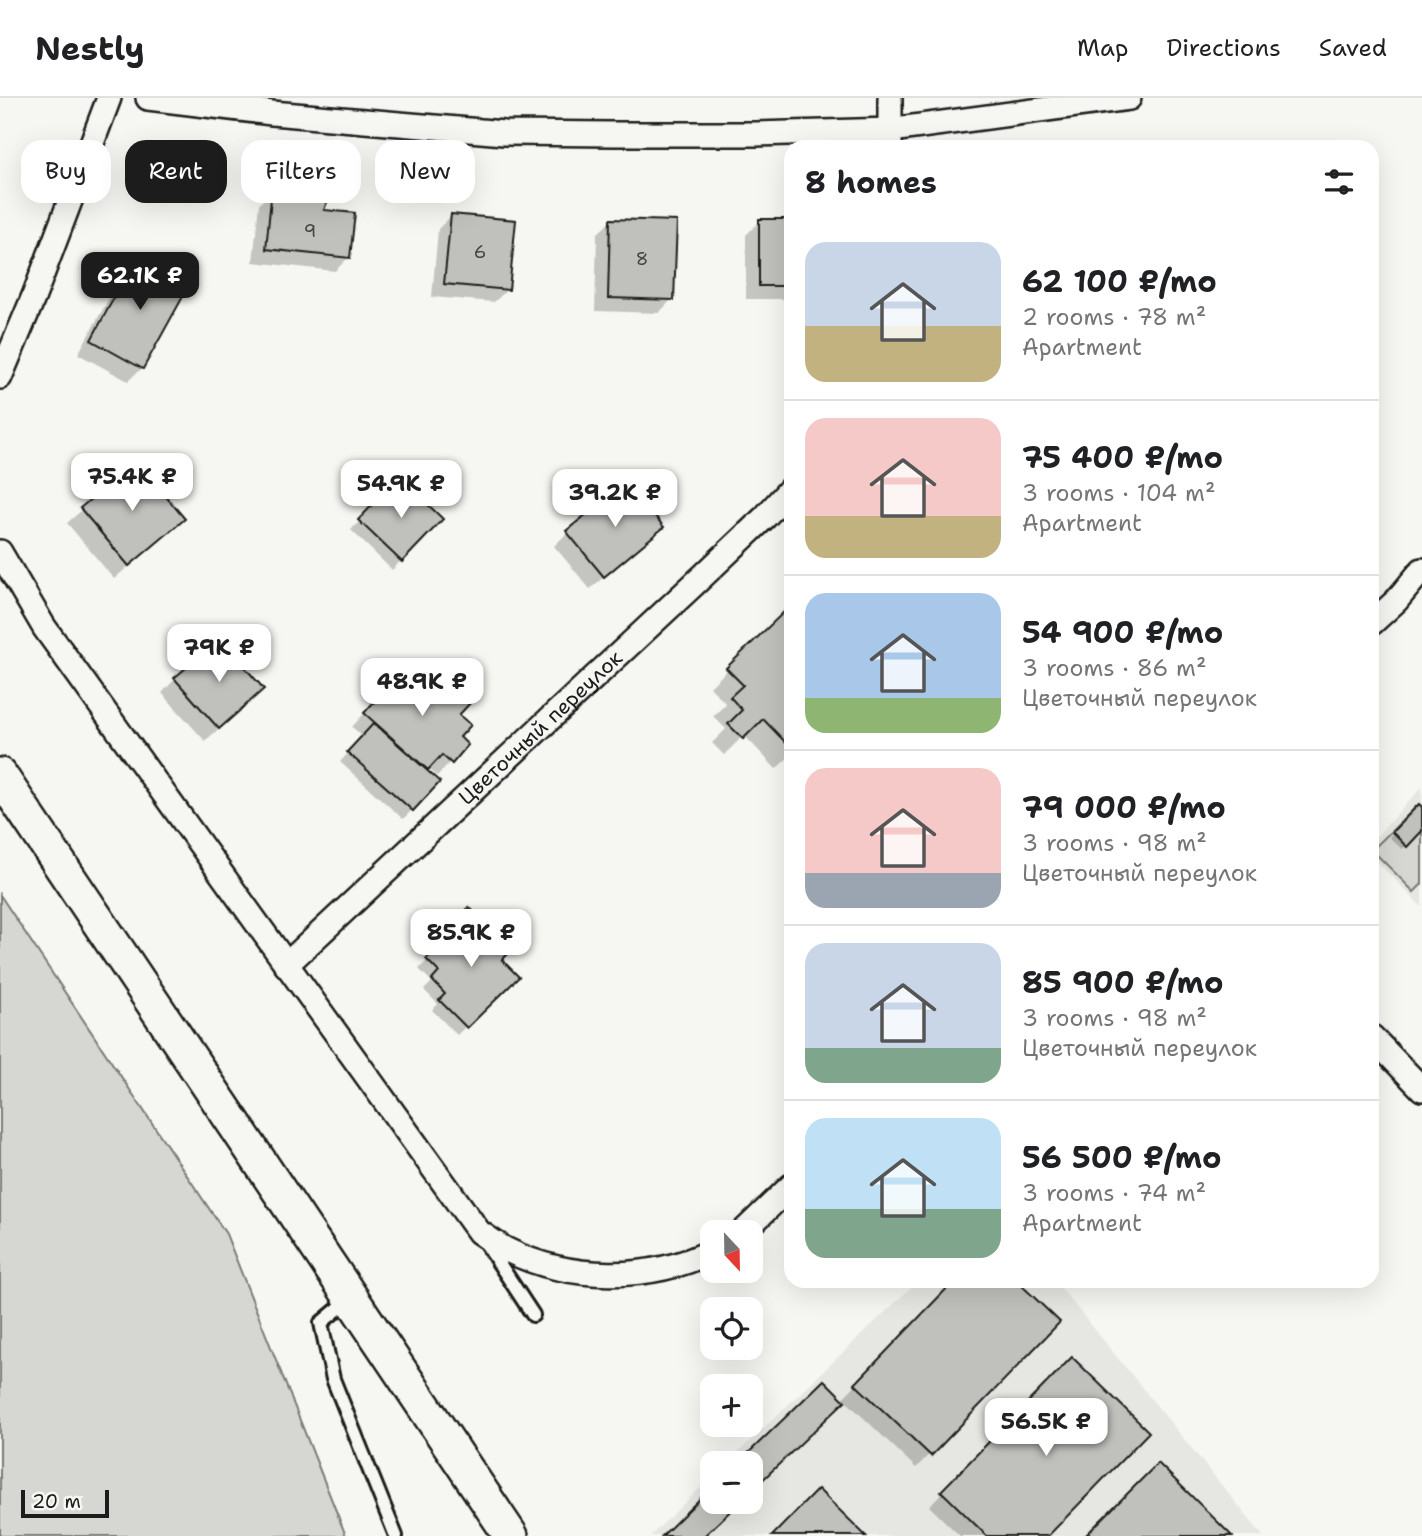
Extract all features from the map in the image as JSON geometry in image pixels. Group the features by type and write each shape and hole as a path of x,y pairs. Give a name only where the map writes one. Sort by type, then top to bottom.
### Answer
{"street":[{"path":"0,377 34,296 109,98"},
{"path":"148,98 272,113 504,133 755,134 890,138 1129,98"},
{"path":"890,98 890,138"},
{"name":"Цветочный переулок","path":"286,965 704,575 784,496"},
{"path":"0,552 44,627 479,1232 506,1250 540,1263 579,1271 618,1274 667,1268 700,1257"},
{"path":"1379,617 1422,570"},
{"path":"0,775 511,1536"},
{"path":"1379,1044 1422,1089"},
{"path":"756,1220 784,1193"}],"lane":[{"path":"479,1232 533,1315"},
{"path":"351,1297 321,1323 333,1379 396,1536"}],"shaded area":[{"path":"1422,787 1422,907 1379,864 1379,833"},
{"path":"1418,805 1422,809 1422,884 1414,892 1379,857 1379,843"},
{"path":"0,895 226,1234 346,1536 0,1536"},
{"path":"911,1288 1061,1288 1263,1536 650,1536 700,1488 700,1514 763,1514 763,1451 740,1451 754,1437 763,1437 763,1429"}],"building":[{"path":"271,203 327,203 324,210 355,213 350,258 266,249"},
{"path":"451,214 516,220 509,290 444,284"},
{"path":"610,219 677,221 674,300 608,298"},
{"path":"759,219 784,219 784,286 759,286"},
{"path":"137,255 190,284 143,369 91,340"},
{"path":"136,461 185,519 129,566 80,508"},
{"path":"399,477 443,519 402,562 358,520"},
{"path":"627,481 664,527 604,577 566,531"},
{"path":"784,612 784,741 763,719 743,739 728,724 742,710 730,697 743,685 726,668"},
{"path":"220,639 264,689 219,729 174,678"},
{"path":"409,663 449,699 464,693 472,701 459,715 471,725 460,737 468,745 452,764 442,755 428,770 364,713"},
{"path":"374,723 440,782 413,811 347,752"},
{"path":"1419,804 1422,807 1422,831 1407,847 1392,832"},
{"path":"469,907 491,929 488,932 509,953 502,960 519,977 467,1028 439,1000 445,994 432,980 439,972 426,959 455,931 452,923"},
{"path":"947,1288 1024,1288 1060,1322 931,1456 855,1384"},
{"path":"1072,1357 1149,1432 1048,1536 987,1536 941,1491"},
{"path":"824,1380 845,1401 763,1480 763,1451 750,1451"},
{"path":"1158,1463 1232,1536 1085,1536"},
{"path":"818,1489 866,1536 772,1536"},
{"path":"700,1499 700,1514 727,1514 704,1536 662,1536"}]}
